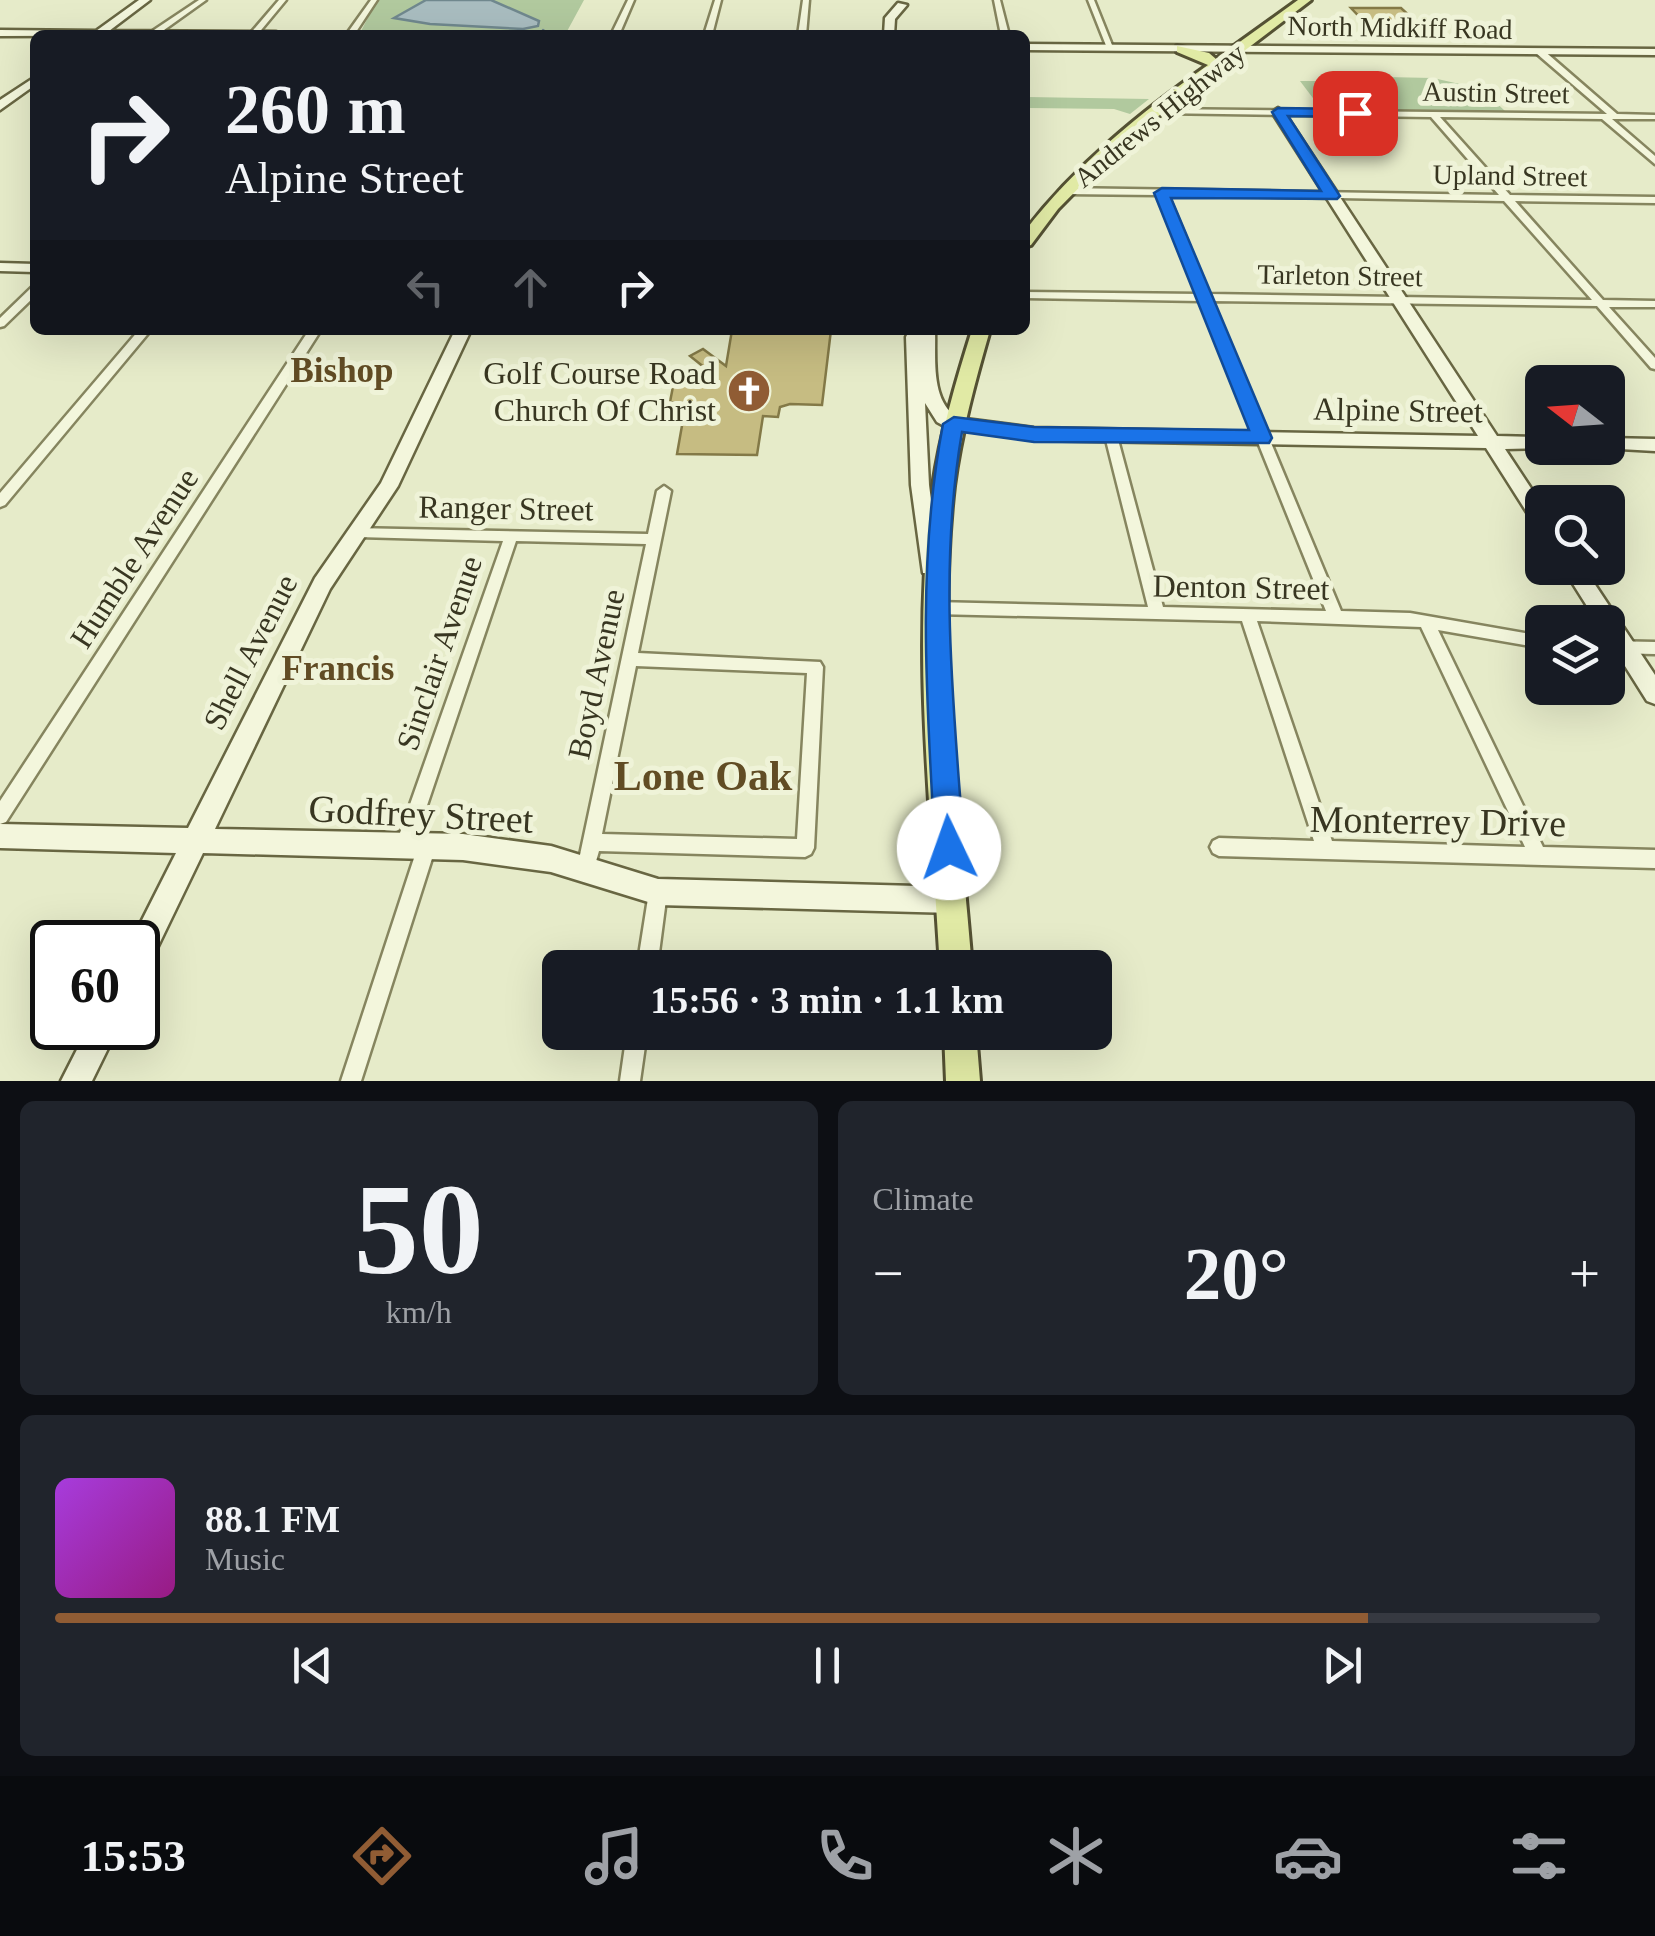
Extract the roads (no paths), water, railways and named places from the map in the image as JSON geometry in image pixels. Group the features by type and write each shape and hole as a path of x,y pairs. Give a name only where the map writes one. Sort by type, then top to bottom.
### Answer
{"main road":[{"name":"Andrews Highway","path":"1030,235 1064,191 1101,154 1301,1"},
{"path":"1181,49 1205,56 1217,66"},
{"path":"955,950 935,608 941,492 962,380 979,335"},
{"path":"961,1050 964,1081"}],"street":[{"path":"104,30 145,0"},
{"path":"160,30 203,0"},
{"path":"257,30 283,0"},
{"path":"353,30 374,0"},
{"path":"617,30 631,0"},
{"path":"709,30 718,0"},
{"path":"803,30 806,0"},
{"path":"997,0 1004,30"},
{"path":"1091,0 1111,48"},
{"path":"902,2 903,20"},
{"path":"889,30 890,18 902,2"},
{"path":"3,35 30,35"},
{"name":"North Midkiff Road","path":"1030,48 1655,52"},
{"path":"1539,51 1655,161"},
{"path":"0,106 30,84"},
{"name":"Austin Street","path":"1158,110 1655,116"},
{"path":"1278,112 1525,493"},
{"path":"1434,114 1655,364"},
{"name":"Upland Street","path":"1064,191 1655,200"},
{"path":"1162,193 1336,617"},
{"path":"0,267 30,268"},
{"path":"0,324 30,295"},
{"name":"Tarleton Street","path":"1030,295 1655,304"},
{"path":"0,502 141,335"},
{"name":"Humble Avenue","path":"0,816 312,335"},
{"name":"Shell Avenue","path":"156,920 322,584 389,486 461,335"},
{"path":"913,335 920,485 935,608"},
{"path":"927,335 932,404 942,420 954,424"},
{"name":"Alpine Street","path":"954,424 1034,434 1525,443"},
{"path":"1111,436 1157,612"},
{"path":"1625,444 1655,445"},
{"name":"Boyd Avenue","path":"586,869 664,491"},
{"name":"Ranger Street","path":"358,532 654,539"},
{"name":"Sinclair Avenue","path":"351,1081 415,846 511,536"},
{"name":"Denton Street","path":"935,608 1426,621 1525,639"},
{"path":"1247,615 1326,850"},
{"path":"1426,621 1538,856"},
{"path":"1625,647 1655,648"},
{"path":"1625,658 1655,694"},
{"path":"592,842 804,848 814,667 630,659"},
{"name":"Godfrey Street","path":"0,836 490,849 586,869 658,892 952,900"},
{"name":"Monterrey Drive","path":"1219,848 1655,859"},
{"path":"650,950 658,892"},
{"path":"76,1081 92,1050"},
{"path":"630,1081 634,1050"}],"place":[{"name":"Golf Course Road Church Of Christ","path":"749,391"}],"district":[{"name":"Bishop","path":"342,370"},
{"name":"Francis","path":"338,668"},
{"name":"Lone Oak","path":"703,775"}]}
